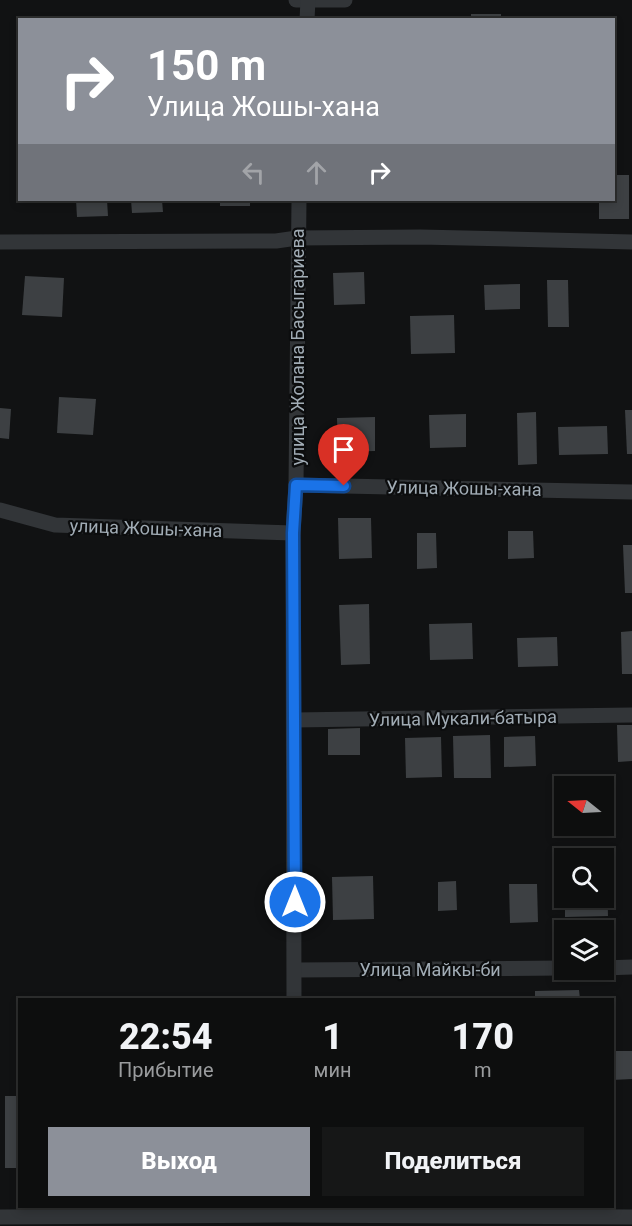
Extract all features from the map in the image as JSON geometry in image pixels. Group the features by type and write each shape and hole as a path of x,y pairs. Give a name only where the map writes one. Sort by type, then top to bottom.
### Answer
{"street":[{"path":"296,0 345,0"},
{"path":"307,18 308,0"},
{"name":"улица Жолана Басыгариева","path":"294,998 296,970 293,533 296,485 299,201"},
{"path":"0,242 276,242 297,238 420,237 632,242"},
{"name":"Улица Жошы-хана","path":"296,485 632,492"},
{"name":"улица Жошы-хана","path":"0,510 55,525 293,533"},
{"name":"Улица Мукали-батыра","path":"294,720 632,715"},
{"path":"614,968 632,967"},
{"name":"Улица Майкы-би","path":"296,970 554,968"},
{"path":"0,1217 632,1217"}],"building":[{"path":"471,14 501,14 501,18 471,18"},
{"path":"615,175 629,175 629,219 599,219 599,201 615,201"},
{"path":"76,201 107,201 108,216 77,217"},
{"path":"131,201 162,201 163,212 132,213"},
{"path":"220,201 250,201 250,206 220,206"},
{"path":"364,272 365,304 334,305 333,273"},
{"path":"25,276 64,278 62,317 22,315"},
{"path":"547,280 568,280 569,327 548,327"},
{"path":"520,284 520,309 485,310 484,285"},
{"path":"454,315 455,353 411,354 410,316"},
{"path":"59,397 96,399 93,435 57,433"},
{"path":"0,408 11,409 9,439 0,438"},
{"path":"625,410 632,410 632,454 627,454"},
{"path":"536,412 537,464 518,465 517,413"},
{"path":"466,414 466,447 430,448 429,415"},
{"path":"375,417 375,451 338,452 337,418"},
{"path":"607,426 608,454 559,455 558,427"},
{"path":"338,518 371,518 372,558 339,559"},
{"path":"508,531 533,531 534,558 508,559"},
{"path":"417,533 436,533 437,568 417,569"},
{"path":"623,545 632,545 632,593 625,593"},
{"path":"369,604 370,664 341,665 339,605"},
{"path":"472,623 473,659 430,660 429,624"},
{"path":"632,631 632,674 622,674 621,632"},
{"path":"557,637 558,666 518,667 517,638"},
{"path":"617,725 632,725 632,761 618,762"},
{"path":"360,728 360,755 328,755 328,729"},
{"path":"490,735 491,778 454,778 453,736"},
{"path":"535,736 536,766 504,767 504,737"},
{"path":"441,737 442,777 406,778 405,738"},
{"path":"373,876 374,919 333,920 332,877"},
{"path":"456,881 457,910 438,911 438,882"},
{"path":"509,884 537,884 538,922 510,923"},
{"path":"565,908 608,908 608,916 565,917"},
{"path":"579,990 580,998 535,998 535,991"},
{"path":"614,1051 632,1051 632,1079 614,1080"},
{"path":"5,1096 18,1096 18,1168 5,1168"}],"route":[{"path":"295,902 293,533 296,485 344,486"}]}
